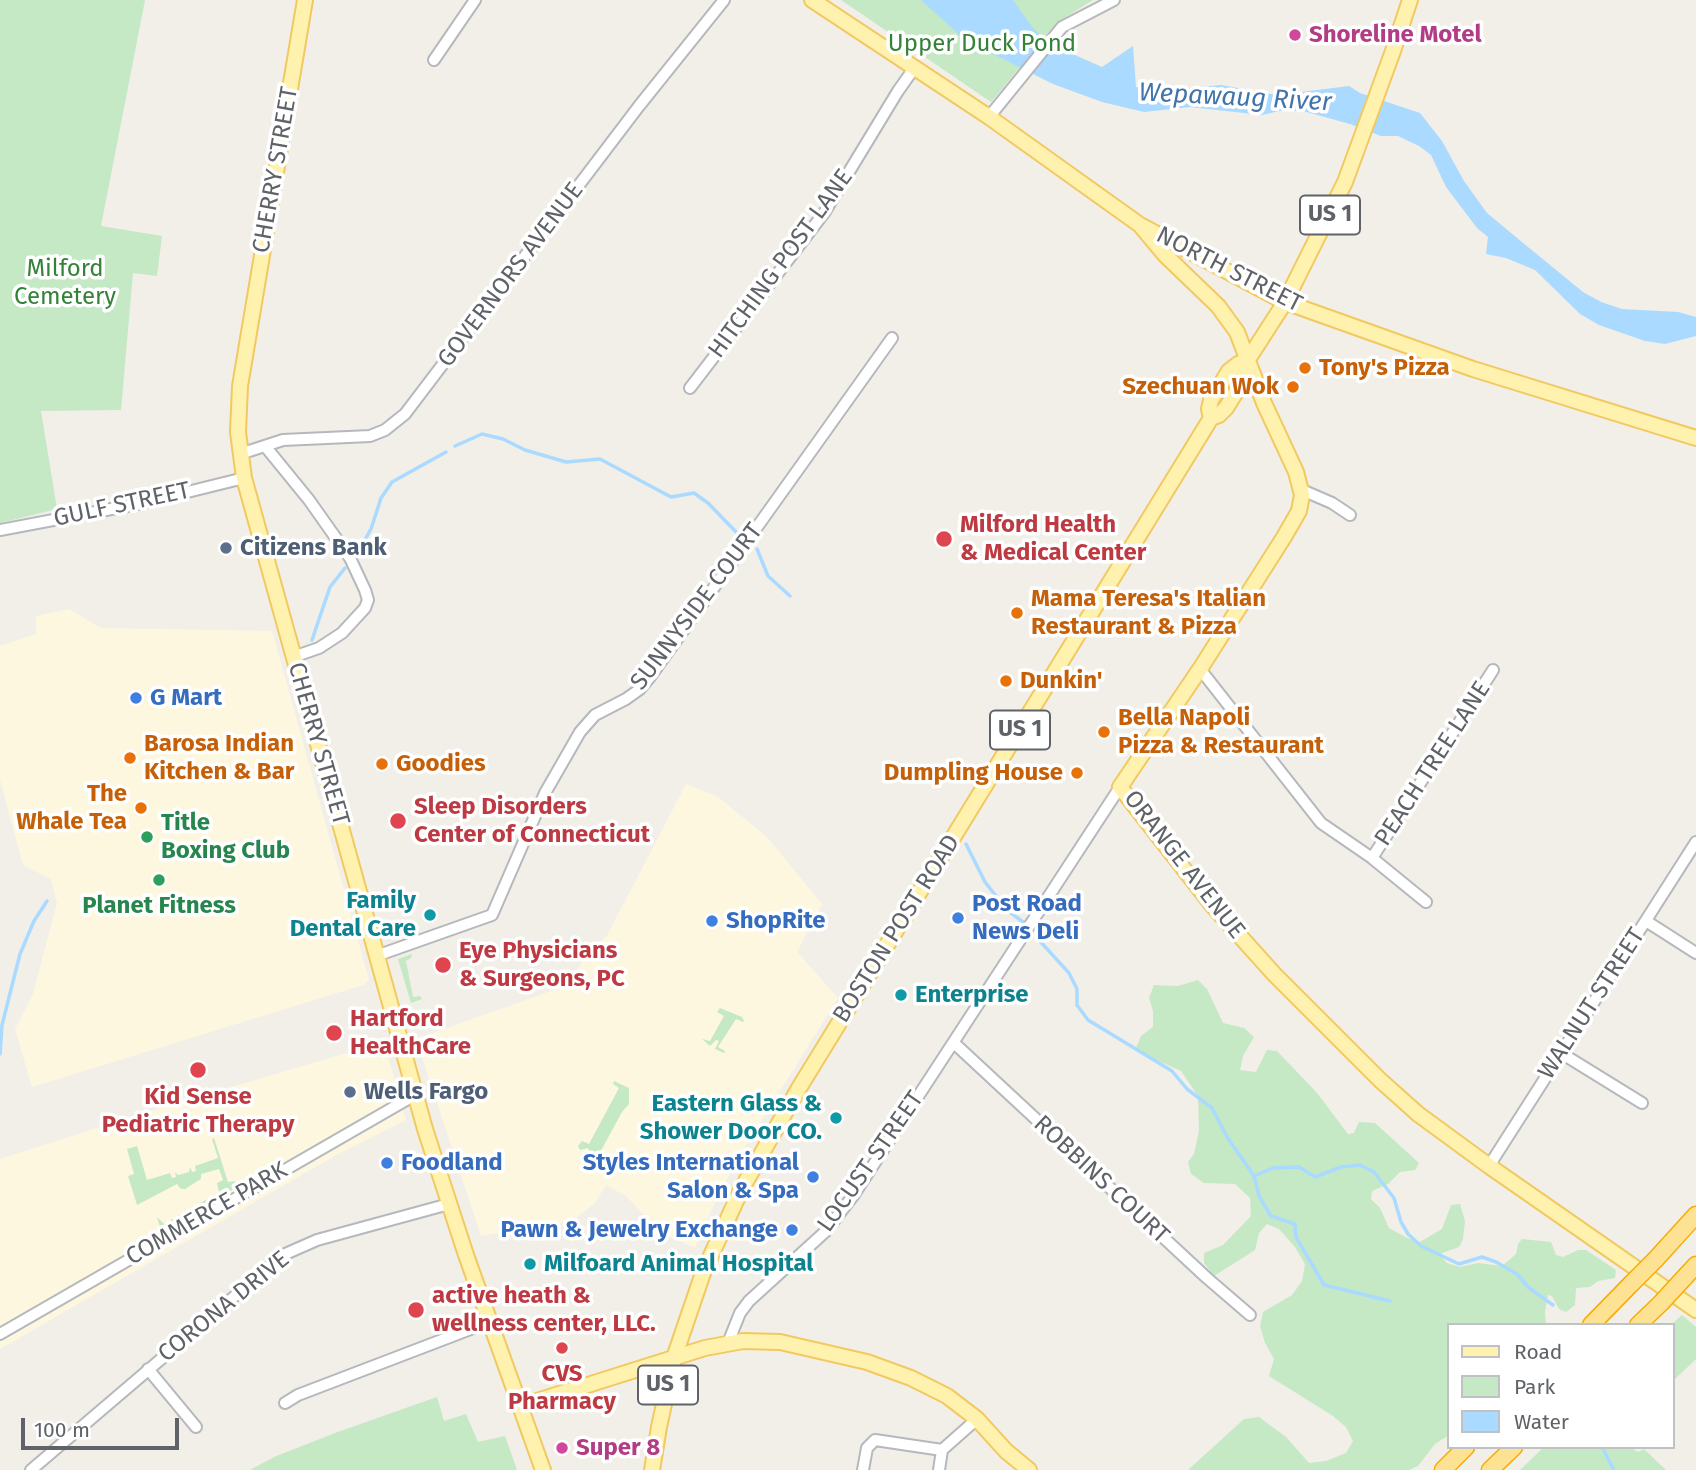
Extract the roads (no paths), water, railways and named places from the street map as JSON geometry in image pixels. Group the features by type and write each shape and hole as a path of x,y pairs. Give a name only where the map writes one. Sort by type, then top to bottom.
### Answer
{"highway":[{"path":"1593,1323 1696,1215"},
{"path":"1640,1323 1696,1265"},
{"path":"1443,1470 1464,1449"},
{"path":"1490,1470 1512,1449"}],"main road":[{"name":"CHERRY STREET","path":"305,0 240,386 240,454 244,478 415,1095 489,1322 543,1470"},
{"name":"NORTH STREET","path":"812,0 989,117 1140,225 1285,302 1473,369 1696,438"},
{"name":"BOSTON POST ROAD","path":"652,1470 674,1358 715,1245 766,1143 1211,418 1226,408 1243,381 1247,361 1285,302 1335,204 1380,90 1410,0"},
{"path":"1140,225 1165,255 1218,306 1237,332 1264,403 1296,472 1301,490"},
{"name":"ORANGE AVENUE","path":"1301,490 1300,505 1291,525 1200,669 1120,788 1212,905 1273,974 1418,1114 1696,1310"},
{"path":"521,1406 728,1343 756,1340 780,1342 867,1362 911,1378 947,1396 977,1419 1006,1451 1029,1470"}],"street":[{"path":"434,60 475,0"},
{"name":"GOVERNORS AVENUE","path":"240,454 283,440 370,436 385,430 405,414 639,106 724,0"},
{"path":"989,117 1062,27 1114,0"},
{"name":"HITCHING POST LANE","path":"691,388 824,213 915,67"},
{"name":"SUNNYSIDE COURT","path":"376,956 492,915 545,793 580,732 596,715 626,699 650,677 892,338"},
{"path":"265,446 309,500 350,558 368,600 358,618 342,633 318,648 293,657"},
{"name":"GULF STREET","path":"0,530 143,503 244,478"},
{"path":"1301,490 1332,503 1350,515"},
{"path":"1200,669 1321,823 1426,902"},
{"name":"PEACH TREE LANE","path":"1372,859 1493,670"},
{"name":"LOCUST STREET","path":"728,1343 740,1313 749,1301 817,1240 841,1213 1120,788"},
{"name":"WALNUT STREET","path":"1489,1166 1696,842"},
{"path":"1646,921 1696,953"},
{"name":"ROBBINS COURT","path":"954,1042 1250,1315"},
{"path":"1561,1053 1642,1103"},
{"name":"COMMERCE PARK","path":"0,1334 415,1095"},
{"name":"CORONA DRIVE","path":"31,1470 283,1255 317,1240 449,1204"},
{"path":"285,1402 489,1322"},
{"path":"148,1369 196,1427"},
{"path":"939,1470 942,1450 977,1419"},
{"path":"863,1470 866,1452 875,1440 942,1450"}],"water":[{"name":"Wepawaug River","path":"921,0 1013,0 1033,28 1050,44 1102,67 1133,46 1136,87 1158,91 1221,85 1277,95 1349,86 1360,93 1420,113 1442,141 1464,181 1487,213 1583,292 1622,309 1678,312 1696,317 1696,336 1665,344 1645,341 1599,325 1580,314 1535,270 1506,258 1486,254 1488,237 1477,228 1446,187 1431,155 1398,136 1381,136 1303,111 1279,111 1262,115 1190,107 1144,112 1102,102 1053,84 965,40"}],"waterway":[{"path":"455,446 482,434 566,462 600,459 671,497 694,493 708,503 737,533"},
{"path":"356,556 371,529 381,498 392,482 446,452"},
{"path":"757,549 768,576 790,596"},
{"path":"312,640 330,587 345,568"},
{"path":"966,844 985,882 1007,910 1023,922"},
{"path":"0,1054 2,1025 20,954 34,921 47,901"},
{"path":"1037,938 1069,973 1077,989 1077,1005 1088,1020 1172,1071 1187,1089 1212,1108 1227,1137 1254,1176 1273,1168 1299,1167 1315,1177 1341,1167 1360,1165 1374,1172 1394,1198 1401,1222 1408,1234 1421,1246 1459,1264 1482,1257 1496,1262 1517,1274 1528,1287 1553,1305"},
{"path":"1254,1176 1259,1196 1271,1216 1295,1224 1296,1237 1324,1285 1390,1301"},
{"path":"1603,1449 1614,1470"}],"place":[{"name":"Shoreline Motel","path":"1295,35"},
{"name":"Tony's Pizza","path":"1305,368"},
{"name":"Szechuan Wok","path":"1293,387"},
{"name":"Milford Health & Medical Center","path":"944,539"},
{"name":"Citizens Bank","path":"226,548"},
{"name":"Mama Teresa's Italian Restaurant & Pizza","path":"1017,613"},
{"name":"Dunkin'","path":"1006,681"},
{"name":"G Mart","path":"136,698"},
{"name":"Bella Napoli Pizza & Restaurant","path":"1104,732"},
{"name":"Barosa Indian Kitchen & Bar","path":"130,758"},
{"name":"Goodies","path":"382,764"},
{"name":"Dumpling House","path":"1077,773"},
{"name":"The Whale Tea","path":"141,808"},
{"name":"Sleep Disorders Center of Connecticut","path":"398,821"},
{"name":"Title Boxing Club","path":"147,837"},
{"name":"Planet Fitness","path":"159,880"},
{"name":"Family Dental Care","path":"430,915"},
{"name":"Post Road News Deli","path":"958,918"},
{"name":"ShopRite","path":"712,921"},
{"name":"Eye Physicians & Surgeons, PC","path":"443,965"},
{"name":"Enterprise","path":"901,995"},
{"name":"Hartford HealthCare","path":"334,1033"},
{"name":"Kid Sense Pediatric Therapy","path":"198,1070"},
{"name":"Wells Fargo","path":"350,1092"},
{"name":"Eastern Glass & Shower Door CO.","path":"836,1118"},
{"name":"Foodland","path":"387,1163"},
{"name":"Styles International Salon & Spa","path":"813,1177"},
{"name":"Pawn & Jewelry Exchange","path":"792,1230"},
{"name":"Milfoard Animal Hospital","path":"530,1264"},
{"name":"active heath & wellness center, LLC.","path":"416,1310"},
{"name":"CVS Pharmacy","path":"562,1348"},
{"name":"Super 8","path":"562,1448"}],"park label":[{"name":"Upper Duck Pond","path":"982,44"},
{"name":"Milford Cemetery","path":"65,283"}]}
